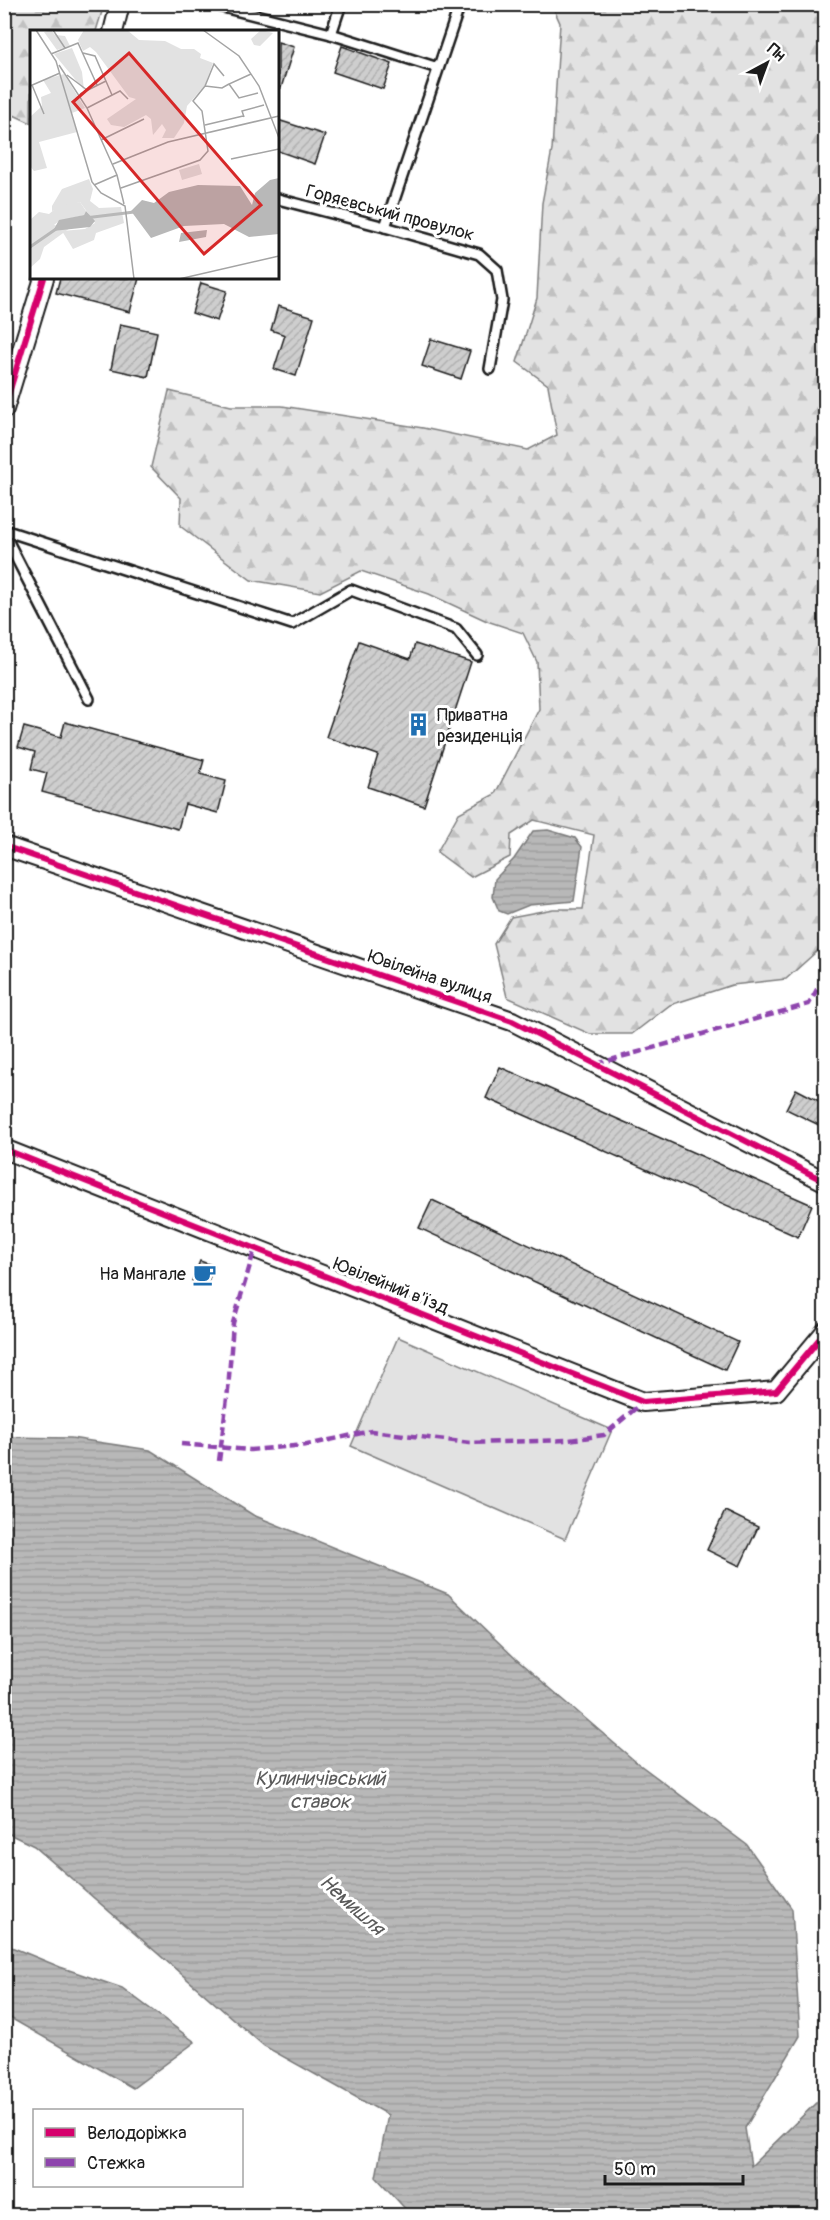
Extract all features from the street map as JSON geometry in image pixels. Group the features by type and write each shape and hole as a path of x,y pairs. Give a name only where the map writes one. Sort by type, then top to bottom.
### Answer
{"street":[{"path":"114,30 120,4"},
{"path":"4,409 44,279"},
{"name":"Ювілейна вулиця","path":"4,846 512,1021 825,1182"},
{"name":"Ювілейний в'їзд","path":"4,1149 643,1402 776,1391 825,1331"}],"lane":[{"path":"331,34 341,4"},
{"path":"385,227 460,4"},
{"path":"212,5 331,34 438,68"},
{"name":"Горяєвський провулок","path":"279,199 479,254 497,270 502,300 490,369"},
{"path":"4,532 292,624 351,590 456,629 477,655"},
{"path":"4,532 89,699"}],"green space":[{"path":"5,4 104,5 96,30 30,30 30,123 5,111"},
{"path":"552,5 825,5 825,944 786,979 732,985 670,1005 632,1034 590,1034 507,997 494,944 511,917 553,909 583,909 594,835 534,820 511,835 510,857 471,877 437,852 459,813 495,794 539,709 537,662 523,633 487,621 429,594 361,571 320,592 251,580 180,526 181,498 151,467 169,391 231,406 282,406 423,428 528,450 557,435 548,385 517,362 537,298 542,203 552,150 560,23"},
{"path":"398,1337 612,1430 565,1539 351,1446"}],"water":[{"path":"548,830 575,838 582,847 574,901 529,905 507,914 499,911 493,897 495,879 514,859 533,831"},
{"name":"Кулиничівський ставок","path":"4,1437 71,1438 150,1450 253,1515 448,1594 516,1659 636,1762 747,1845 792,1909 800,2036 745,2128 751,2166 818,2101 825,2098 825,2215 411,2215 376,2177 388,2115 264,2046 34,1846 5,1832"},
{"path":"4,1944 60,1967 122,1988 195,2042 133,2088 5,2015"}],"building":[{"path":"279,42 294,47 281,88 279,88"},
{"path":"342,46 392,64 383,89 333,72"},
{"path":"279,120 325,135 315,164 279,151"},
{"path":"60,279 139,279 130,312 56,293"},
{"path":"201,283 227,291 217,321 192,313"},
{"path":"278,306 314,317 296,376 274,369 285,335 271,330"},
{"path":"120,324 157,332 148,377 111,369"},
{"path":"431,339 470,351 461,379 422,366"},
{"name":"Приватна резиденція","path":"359,641 410,659 415,644 471,662 424,806 368,787 378,755 326,737"},
{"path":"65,722 204,760 200,774 226,781 218,813 185,804 178,829 42,792 47,773 31,769 35,752 18,747 24,727 61,737"},
{"path":"500,1067 812,1205 798,1237 486,1098"},
{"path":"796,1089 825,1104 825,1128 786,1109"},
{"path":"432,1200 738,1342 725,1370 419,1228"},
{"path":"200,1261 214,1266 206,1286 192,1281"},
{"path":"725,1511 758,1527 740,1566 707,1550"}],"marked path":[{"path":"596,1064 809,1004 826,973"},
{"path":"219,1461 233,1323 255,1248"},
{"path":"181,1444 250,1450 307,1445 371,1431 470,1443 569,1440 604,1435 643,1402"}],"cycle path":[{"path":"4,409 44,279"},
{"path":"4,846 512,1021 826,1182"},
{"path":"4,1149 643,1402 776,1391 826,1331"}],"place":[{"name":"Приватна резиденція","path":"419,725"},
{"name":"На Мангале","path":"204,1274"}],"water label":[{"name":"Немишля","path":"352,1905"}]}
